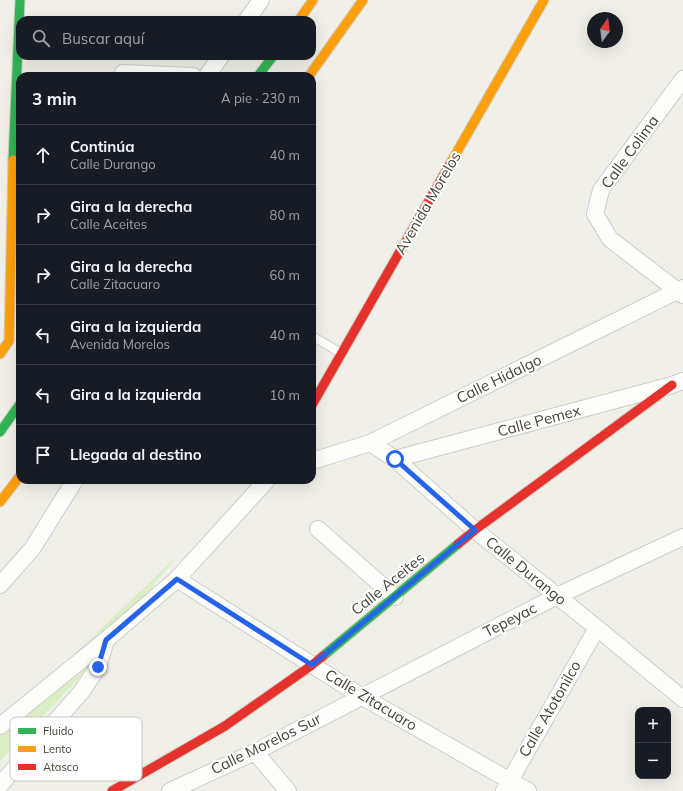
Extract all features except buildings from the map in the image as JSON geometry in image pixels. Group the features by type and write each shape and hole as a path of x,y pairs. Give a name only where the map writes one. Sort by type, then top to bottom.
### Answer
{"main road":[{"path":"20,0 20,16"},
{"path":"302,16 313,0"},
{"path":"311,72 363,0"},
{"name":"Avenida Morelos","path":"316,398 544,0"},
{"path":"18,72 19,60"},
{"path":"261,72 270,60"},
{"path":"0,354 9,341 16,164"},
{"name":"Calle Aceites","path":"142,774 225,726 312,665 475,530 678,383"},
{"path":"0,432 16,410"},
{"path":"0,502 16,481"},
{"name":"Calle Aceites","path":"112,791 129,781"}],"street":[{"path":"250,16 261,0"},
{"path":"210,72 218,60"},
{"name":"Calle Colima","path":"681,291 610,239 595,214 601,190 683,79"},
{"name":"Calle Hidalgo","path":"316,460 370,443 681,291"},
{"path":"9,341 16,331"},
{"name":"Calle Pemex","path":"395,459 678,383"},
{"name":"Calle Durango","path":"370,443 395,459 475,530 683,699"},
{"path":"0,585 32,549 73,484"},
{"path":"11,717 106,640 177,579 263,484"},
{"path":"318,528 395,597"},
{"name":"Tepeyac","path":"361,696 557,596 683,537"},
{"name":"Calle Zitacuaro","path":"177,579 361,696 507,786 528,791"},
{"name":"Calle Atotonilco","path":"507,786 597,628"},
{"path":"59,717 82,691 98,667 106,640"},
{"name":"Calle Morelos Sur","path":"170,791 255,752 361,696"},
{"path":"0,726 10,718"},
{"path":"255,752 284,789"},
{"path":"0,785 10,774"}],"lane":[{"path":"316,338 342,353"}],"green space":[{"path":"177,556 79,678 42,717 10,717 10,750 0,761 0,726"}],"traffic: fast":[{"path":"19,16 20,0"},
{"path":"17,60 17,72"},
{"path":"261,72 270,60"},
{"path":"13,160 16,91"},
{"path":"0,432 16,410"},
{"path":"323,656 458,544"}],"traffic: slow":[{"path":"302,16 313,0"},
{"path":"312,72 363,0"},
{"path":"450,164 544,0"},
{"path":"0,354 9,341 13,160"},
{"path":"0,502 16,481"}],"traffic: jam":[{"path":"316,398 450,164"},
{"path":"458,544 672,385"},
{"path":"142,774 225,726 323,656"},
{"path":"112,791 129,781"}],"route":[{"path":"98,667 106,640 177,579 312,665 475,530 395,459"}]}
